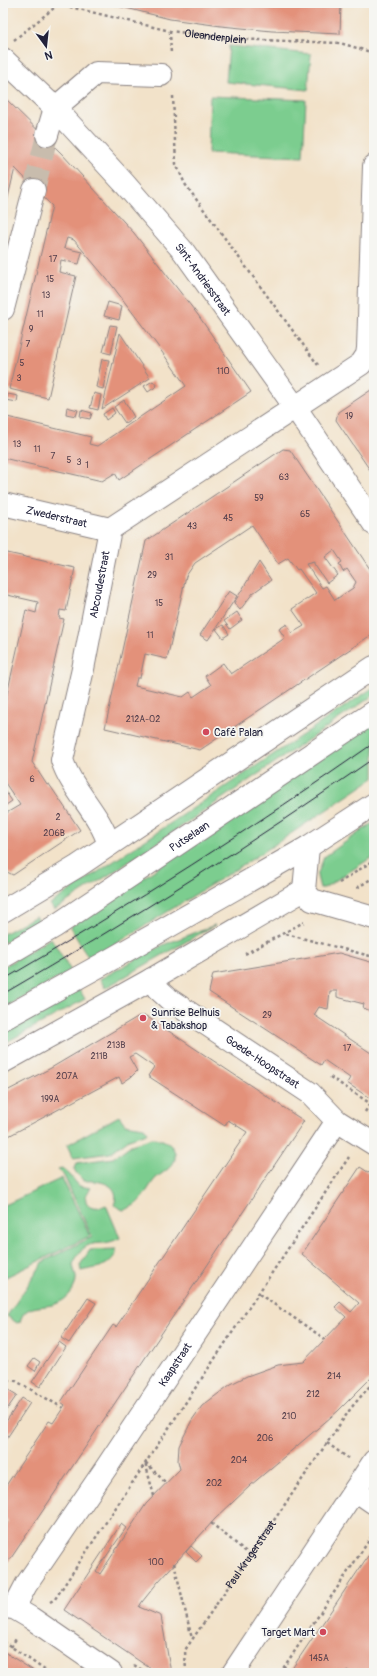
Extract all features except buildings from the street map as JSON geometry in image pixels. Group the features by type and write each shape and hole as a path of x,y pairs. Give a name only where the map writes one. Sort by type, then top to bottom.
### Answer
{"street":[{"name":"Sint-Andriesstraat","path":"6,51 54,108 124,183 184,252 295,407 374,524"},
{"path":"47,134 54,108 96,73 166,69"},
{"path":"110,529 361,364 367,355 368,348 374,166"},
{"path":"3,309 34,190"},
{"name":"Zwederstraat","path":"3,504 110,529"},
{"name":"Abcoudestraat","path":"109,845 106,833 97,817 66,772 62,760 83,669 110,529"},
{"path":"8,902 109,845 374,666"},
{"name":"Putselaan","path":"3,957 54,927 374,712"},
{"path":"3,1019 308,847 374,804"},
{"path":"308,847 304,890 312,900 374,918"},
{"path":"3,1062 152,979 304,890"},
{"name":"Goede-Hoopstraat","path":"152,979 158,989 170,1000 310,1093 337,1121 374,1144"},
{"name":"Kaapstraat","path":"8,1607 26,1585 106,1468 337,1121"},
{"path":"233,1673 374,1461"},
{"path":"355,1490 374,1503"},
{"path":"8,1607 111,1673"}],"path":[{"name":"Oleanderplein","path":"59,4 170,31 235,39 340,43 374,53"},
{"path":"6,51 59,4"},
{"path":"166,69 170,31"},
{"path":"173,93 176,164 185,184 331,383"},
{"path":"351,892 374,877"},
{"path":"285,933 374,957"},
{"path":"45,1606 55,1599 350,1156"},
{"path":"259,1294 325,1339"},
{"path":"3,1377 7,1380 16,1381 63,1408"},
{"name":"Paul Krugerstraat","path":"190,1673 186,1672 185,1650 351,1408 374,1381"},
{"path":"327,1443 349,1459"},
{"path":"145,1462 166,1483"},
{"path":"145,1462 154,1496"},
{"path":"211,1523 250,1555"},
{"path":"280,1673 374,1533"},
{"path":"174,1563 192,1640"},
{"path":"3,1641 49,1673"}],"green space":[{"path":"229,46 311,54 308,90 226,82"},
{"path":"210,96 306,100 303,157 208,153"},
{"path":"374,687 374,695 135,858 54,910 50,904"},
{"path":"374,722 374,778 262,853 90,960 70,927"},
{"path":"374,822 374,856 324,888 320,888 317,876 324,857"},
{"path":"36,916 40,922 3,943 3,934"},
{"path":"215,925 105,988 100,979 163,945"},
{"path":"51,938 71,971 3,1009 3,967"},
{"path":"78,987 85,999 3,1044 3,1033 52,1006 50,1003"},
{"path":"119,1116 125,1124 144,1127 147,1133 129,1139 110,1153 73,1158 67,1145"},
{"path":"152,1138 163,1140 168,1143 174,1150 175,1160 170,1167 155,1179 139,1202 129,1208 123,1210 114,1205 116,1198 115,1192 108,1185 97,1181 84,1181 74,1169 76,1163 113,1158 131,1145"},
{"path":"62,1168 79,1186 91,1188 87,1193 86,1198 88,1204 96,1207 106,1205 120,1238 105,1243 88,1245 83,1249 78,1254 73,1264 76,1281 69,1295 52,1305 28,1310 20,1322 17,1323 7,1316 44,1261 92,1237 64,1176 58,1169"},
{"path":"62,1178 90,1236 6,1277 3,1271 3,1206"},
{"path":"116,1249 116,1254 105,1265 81,1271 80,1265 90,1250"}],"tunnel":[{"path":"34,190 47,135"}],"tram line":[{"path":"3,980 98,924 191,865 374,743"},
{"path":"3,994 98,938 191,880 374,758"}],"place":[{"name":"Café Palan","path":"206,732"},
{"name":"Sunrise Belhuis & Tabakshop","path":"143,1018"},
{"name":"Target Mart","path":"323,1632"}]}
